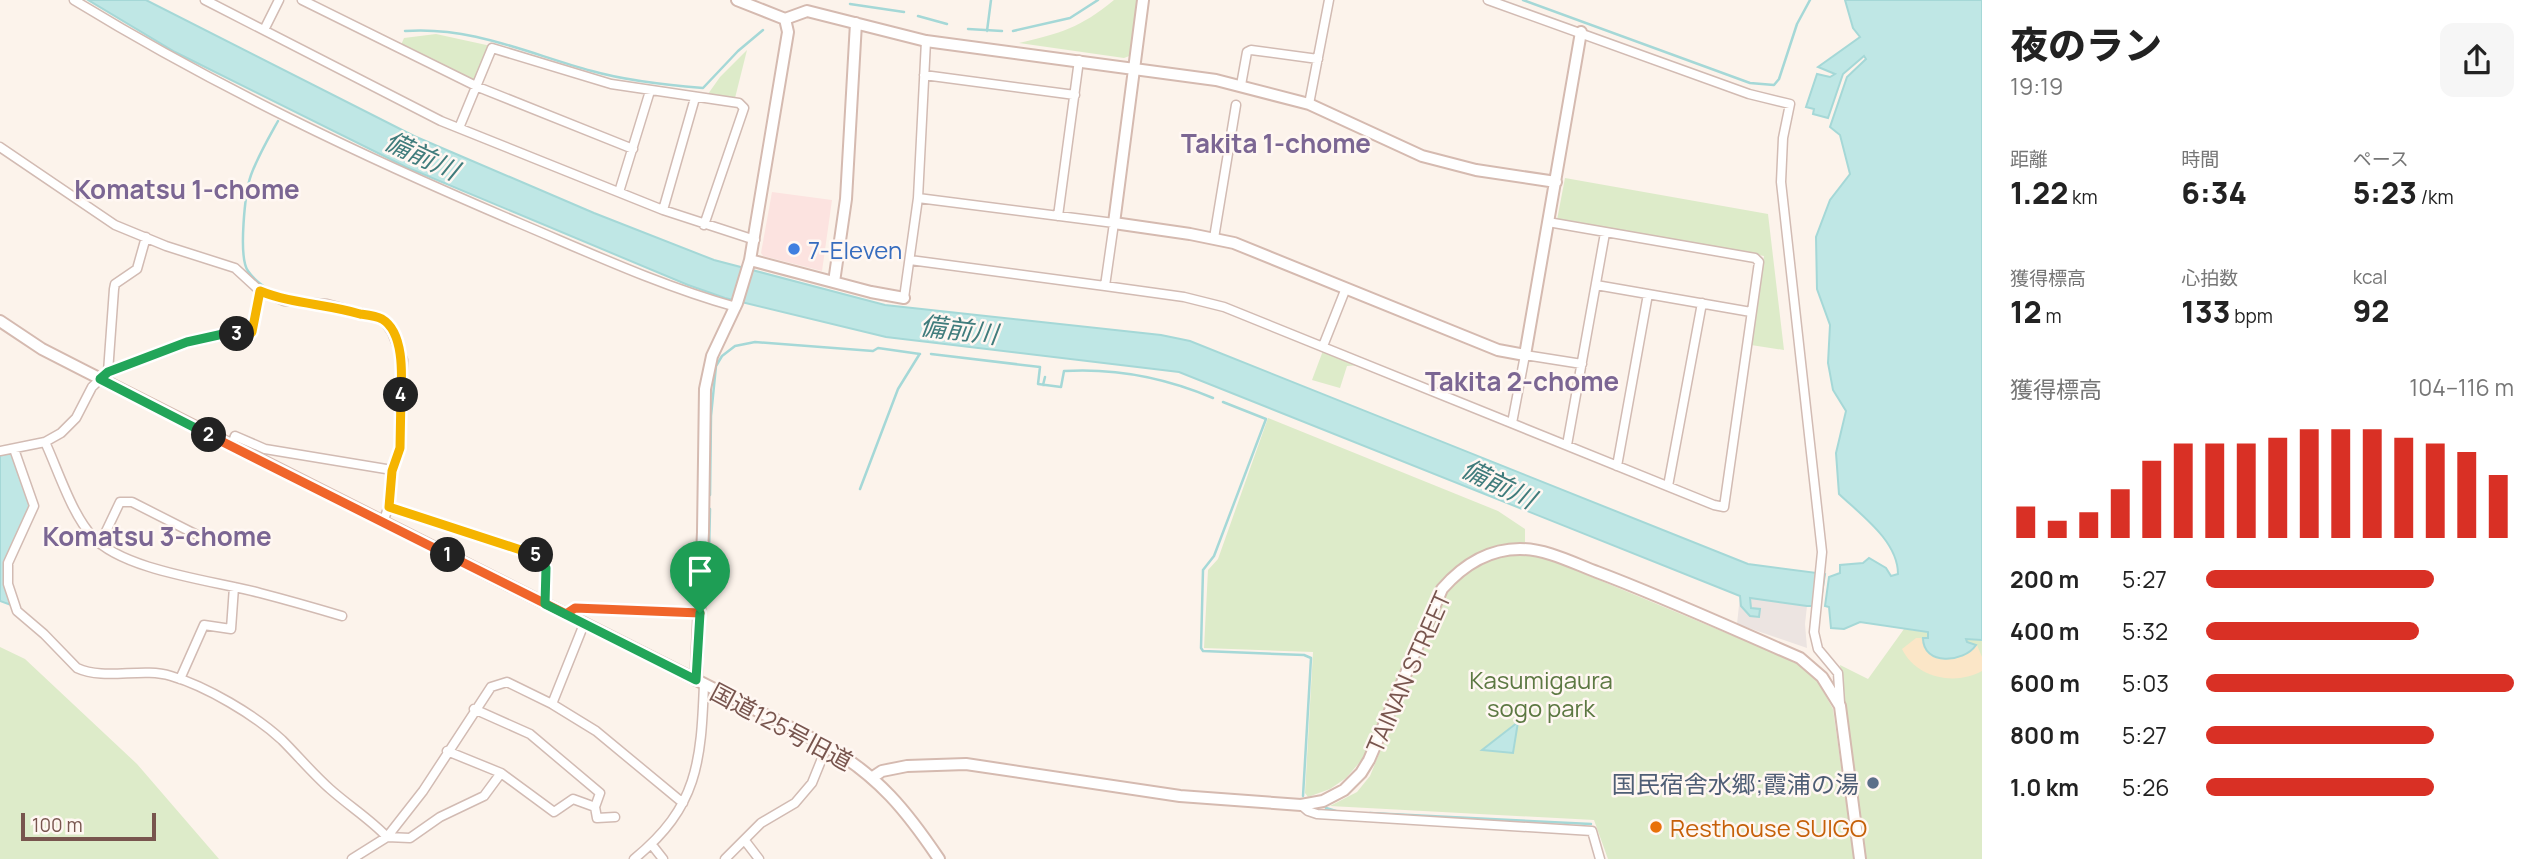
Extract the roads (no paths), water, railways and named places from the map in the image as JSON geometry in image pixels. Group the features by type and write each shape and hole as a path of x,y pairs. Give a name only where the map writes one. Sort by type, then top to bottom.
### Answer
{"street":[{"path":"75,0 157,50 386,166 608,261 737,305"},
{"path":"205,0 459,128 663,210 755,240"},
{"path":"264,30 279,0"},
{"path":"302,0 478,87 633,149"},
{"path":"737,0 785,19 807,11 926,41 1079,60 1241,85 1309,104 1422,156 1476,170 1556,182"},
{"path":"1105,286 1143,0"},
{"path":"1309,104 1329,0"},
{"path":"1488,0 1749,94 1790,104 1783,138 1781,182 1822,552 1815,611 1815,642 1838,673 1840,706"},
{"path":"634,859 652,845 676,819 695,778 702,741 700,613 705,389 712,356 737,305 755,240 788,32 785,19"},
{"path":"834,282 846,198 856,23"},
{"path":"1512,423 1581,33"},
{"path":"750,262 904,298 918,198 926,41"},
{"path":"459,128 492,48 611,84 739,103 744,108 704,225"},
{"path":"1241,85 1247,52 1318,59"},
{"path":"1058,216 1079,60"},
{"path":"924,75 1075,95"},
{"path":"619,192 650,91"},
{"path":"663,210 695,98"},
{"path":"1214,238 1236,105"},
{"path":"0,147 114,225 235,268 260,291 284,301 327,304 383,319 403,359 400,448 392,471 389,507 383,522"},
{"path":"918,198 1214,238 1259,252 1498,350 1582,364"},
{"path":"910,260 1207,302 1323,345 1567,446 1724,507 1759,262 1755,258 1548,222"},
{"path":"1567,446 1605,233"},
{"path":"104,376 115,284 137,269 146,237"},
{"path":"1596,285 1751,312"},
{"path":"1323,345 1346,288"},
{"path":"0,451 45,442 61,433 76,418 92,387 104,376 187,342 232,332 246,338 252,332 260,291"},
{"path":"1617,466 1648,294"},
{"path":"1668,486 1702,303"},
{"name":"国道125号旧道","path":"0,321 42,349 104,376 231,447 827,747 873,777 904,809 939,859"},
{"path":"231,447 235,436 265,449 392,471"},
{"path":"45,442 83,523 100,544 132,560 171,573 342,616"},
{"path":"14,449 34,506 8,564 8,584 17,611 77,668 88,673 156,672 180,679 233,706 280,738 332,791 373,822 387,837 410,838 440,817 484,796 501,773"},
{"path":"100,544 120,502 132,502 195,534"},
{"path":"389,507 530,552 541,558 546,568 545,604"},
{"name":"TAINAN STREET","path":"873,777 882,771 907,766 966,764 1180,796 1301,805 1335,796 1361,773 1442,589 1466,566 1480,558 1504,550 1545,552 1800,657 1822,677 1840,706 1860,859"},
{"path":"180,679 204,625 231,629 234,587"},
{"path":"566,614 575,608 700,613"},
{"path":"552,704 584,624"},
{"path":"352,859 387,837 423,791 474,709 491,687 507,682 552,704 596,732 683,803"},
{"path":"474,709 530,734 600,793 595,807 597,818 615,817"},
{"path":"725,859 746,842 761,823 795,803 812,783 827,747"},
{"path":"447,751 501,773 554,812 573,799 595,807"},
{"path":"1301,805 1317,814 1592,831 1600,859"},
{"path":"746,842 759,859"},
{"path":"652,845 663,859"}],"water":[{"name":"備前川","path":"88,0 146,0 414,136 594,213 714,260 885,305 1161,335 1190,341 1748,564 1825,574 1820,606 1750,598 1751,608 1760,609 1759,617 1750,616 1741,606 1740,596 1179,372 886,337 725,298 406,167 175,52"},
{"path":"1845,0 1982,0 1982,640 1966,639 1976,645 1970,651 1954,658 1945,659 1930,653 1923,638 1928,638 1928,632 1860,622 1844,629 1831,628 1829,607 1825,606 1829,577 1840,573 1840,565 1863,563 1869,558 1886,568 1891,576 1898,574 1892,551 1885,540 1839,494 1836,453 1846,411 1833,390 1828,363 1830,325 1817,289 1816,237 1830,200 1850,174 1840,135 1830,127 1847,77 1866,59 1864,56 1843,74 1828,118 1813,114 1814,109 1806,107 1817,74 1830,77 1835,74 1818,67 1860,37 1853,28"},
{"path":"13,451 32,506 6,563 11,605 0,601 0,453"},
{"path":"1518,722 1513,753 1482,750"}],"waterway":[{"path":"987,31 991,0"},
{"path":"1013,31 1070,18 1098,0"},
{"path":"1523,0 1750,83 1774,85 1779,79 1797,24 1810,0"},
{"path":"850,4 904,12"},
{"path":"918,16 947,24"},
{"path":"968,29 1002,31"},
{"path":"405,31 477,37 605,74 703,88 738,51 763,30"},
{"path":"273,292 259,283 248,271 243,239 251,175 278,121"},
{"path":"710,495 711,416 716,366 722,356 735,346 755,342 873,351 878,348 920,354"},
{"name":"備前川","path":"931,354 1040,367 1038,384 1061,387 1064,371 1102,371 1159,380 1213,398"},
{"path":"860,489 898,389 919,355"},
{"path":"1043,385 1045,377"},
{"path":"1223,402 1266,419 1214,556 1203,570 1201,648 1203,651 1304,655 1311,658 1303,796"},
{"path":"708,595 710,509"},
{"path":"1326,808 1336,811"},
{"path":"1370,813 1591,824"}],"place":[{"name":"7-Eleven","path":"794,249"},
{"name":"国民宿舎水郷;霞浦の湯","path":"1873,783"},
{"name":"Resthouse SUIGO","path":"1656,827"}],"district":[{"name":"Takita 1-chome","path":"1276,143"},
{"name":"Komatsu 1-chome","path":"187,189"},
{"name":"Takita 2-chome","path":"1522,381"},
{"name":"Komatsu 3-chome","path":"157,536"}],"park label":[{"name":"Kasumigaura sogo park","path":"1541,693"}]}
